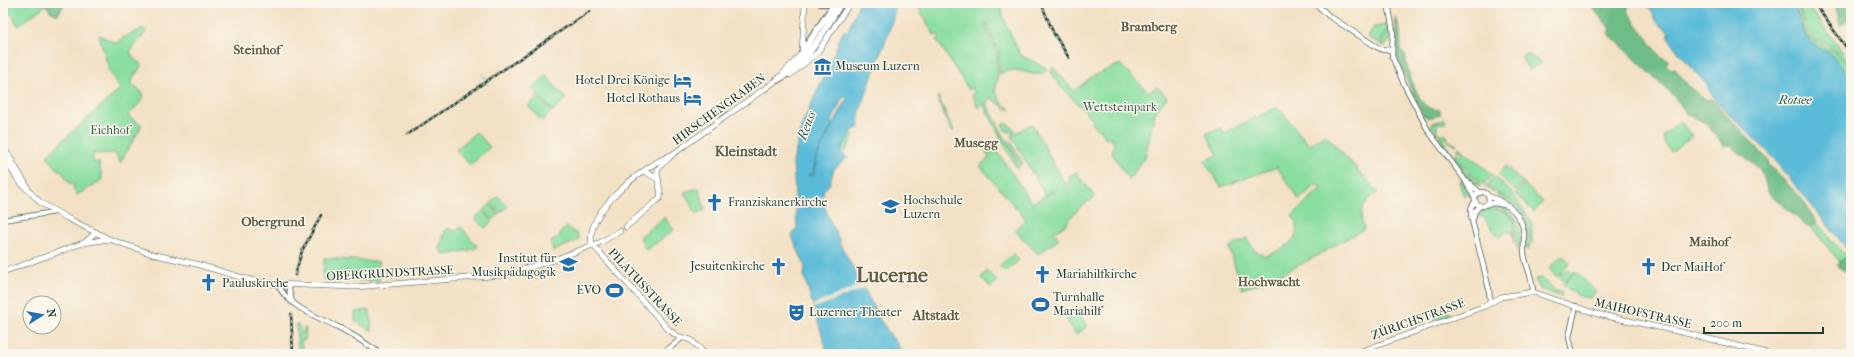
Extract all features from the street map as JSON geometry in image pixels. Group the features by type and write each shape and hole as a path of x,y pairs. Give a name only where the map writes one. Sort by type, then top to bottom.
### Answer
{"highway":[{"path":"821,3 828,3"},
{"path":"802,53 835,3"},
{"path":"777,80 796,68 808,55 841,3"}],"main road":[{"path":"777,80 802,53 805,3"},
{"path":"777,80 790,74 815,55 850,3"},
{"path":"1315,3 1329,16 1377,47 1383,50 1392,50"},
{"path":"1388,3 1393,31 1392,50 1404,84 1426,128 1465,180 1475,200 1480,206"},
{"name":"HIRSCHENGRABEN","path":"673,154 777,80"},
{"name":"OBERGRUNDSTRASSE","path":"3,146 29,190"},
{"path":"592,244 590,236 591,229 604,209 619,192 644,171 673,154"},
{"path":"626,227 659,199 661,191 657,172 659,167 673,154"},
{"name":"OBERGRUNDSTRASSE","path":"3,156 18,180 41,203 55,212 109,239 152,254 196,264 250,280 278,285 361,286 503,275 537,266 592,244 601,242 620,231"},
{"path":"644,171 659,180"},
{"path":"1465,180 1480,193 1484,193 1505,202 1517,214 1523,227 1524,254 1532,280 1532,292"},
{"path":"1480,193 1471,210 1485,273 1490,304"},
{"path":"1488,196 1488,204"},
{"path":"1473,221 1475,210 1480,206 1495,203 1508,206"},
{"path":"3,220 55,212"},
{"path":"83,243 96,232"},
{"path":"3,272 83,243 109,239"},
{"name":"PILATUSSTRASSE","path":"592,244 669,330 682,338 691,340 705,354"},
{"path":"278,285 283,294 292,302 364,342 381,354"},
{"path":"288,285 292,302"},
{"name":"MAIHOFSTRASSE","path":"1490,304 1496,300 1513,294 1532,292 1597,314 1681,332 1771,354"},
{"name":"ZÜRICHSTRASSE","path":"1354,354 1490,304"},
{"path":"1573,354 1569,337 1576,306"},
{"path":"662,354 682,338"}],"green space":[{"path":"8,3 45,3 46,5 18,26 13,16 6,10"},
{"path":"45,3 65,3 58,15 50,11"},
{"path":"916,3 1001,3 1003,17 1020,55 1048,69 1040,74 1031,74 1013,70 1000,74 999,52 987,24 985,24 997,52 998,75 995,91 1001,102 1011,110 1005,108 990,97 990,100 978,108 972,94 975,92 972,88 969,90 937,40 940,38 937,34 934,35"},
{"path":"1588,3 1630,3 1627,11 1661,57 1669,61 1666,64 1671,69 1675,69 1690,88 1707,100 1712,99 1769,161 1768,164 1802,199 1817,223 1811,227 1807,227 1772,197 1767,190 1764,177 1759,168 1730,145 1725,147 1706,123 1687,114 1671,93 1608,33 1611,29"},
{"path":"1790,3 1794,3 1797,7 1806,33 1809,37 1813,41 1833,51 1841,58 1851,78 1851,83 1837,61 1808,39 1805,35 1797,12"},
{"path":"1796,3 1805,3 1851,64 1851,72 1841,57 1831,47 1816,41 1812,37"},
{"path":"1835,3 1851,3 1851,18 1840,25"},
{"path":"1395,17 1400,31 1401,50 1406,56 1407,67 1415,89 1425,105 1430,108 1440,110 1440,115 1428,118 1423,115 1397,58"},
{"path":"1389,24 1390,39 1385,46 1380,45 1389,28"},
{"path":"1387,25 1388,28 1379,43 1368,37 1374,27"},
{"name":"Eichhof","path":"143,28 146,32 130,52 134,59 142,65 132,79 133,80 131,83 144,94 141,97 144,98 128,116 142,125 120,163 116,154 113,153 92,154 94,163 99,162 102,180 77,195 73,189 75,185 70,184 61,170 58,170 48,157 48,154 120,89 109,71 99,35 116,43"},
{"path":"1527,54 1542,63 1529,70 1521,57"},
{"name":"Wettsteinpark","path":"1120,64 1148,92 1157,87 1167,97 1155,113 1145,157 1129,180 1112,153 1114,144 1111,137 1106,139 1101,130 1099,131 1091,122 1093,119 1060,86 1051,72 1053,67 1074,91 1093,76"},
{"path":"546,76 566,99 553,111 532,88"},
{"path":"938,96 954,131 952,131 946,120 937,97"},
{"path":"538,97 552,111 542,121 528,106"},
{"path":"987,104 1020,167 1017,169 984,105"},
{"path":"1278,107 1309,145 1325,134 1378,192 1363,208 1361,216 1364,229 1289,270 1258,284 1242,289 1229,247 1247,238 1254,250 1265,256 1288,245 1296,234 1296,221 1292,216 1322,187 1316,184 1299,200 1277,167 1221,187 1204,161 1218,155 1206,133 1222,128 1224,133"},
{"path":"1445,119 1446,123 1437,123 1437,133 1431,127 1432,123"},
{"path":"1680,121 1692,136 1671,152 1664,142 1663,136"},
{"path":"1008,124 1015,130 1014,132 1006,130 1002,125"},
{"path":"1032,124 1065,184 1070,181 1068,177 1076,172 1095,197 1079,208 1064,226 1054,232 1059,239 1038,254 1014,230 1026,219 980,166 989,158 983,145 990,141 1032,203 1054,191 1045,195 1011,135"},
{"path":"476,132 490,147 470,165 456,150"},
{"path":"1437,133 1446,134 1449,141 1457,145 1449,142 1446,138 1443,139"},
{"path":"850,134 854,136 845,152 841,150"},
{"path":"1438,136 1444,141 1464,170 1480,185 1479,186 1472,182 1460,170"},
{"path":"1010,140 1023,163 1021,164 1007,142"},
{"path":"1459,147 1493,175 1483,185 1456,157 1457,152 1460,156 1463,155 1462,150 1457,151"},
{"path":"1506,166 1523,183 1515,191 1498,174"},
{"path":"1495,176 1511,192 1532,223 1532,243 1526,221 1519,209 1509,200 1485,187"},
{"path":"1462,180 1470,192 1464,196 1459,182"},
{"path":"1524,184 1543,202 1534,212 1515,194"},
{"path":"699,188 705,210 696,213 684,192"},
{"path":"1496,194 1512,205 1523,219 1529,239 1528,251 1522,219 1514,208 1500,199"},
{"path":"498,196 508,206 500,213 491,203"},
{"path":"490,204 499,214 493,220 484,210"},
{"path":"1496,205 1503,207 1517,220 1521,233 1520,247 1517,248 1515,219"},
{"path":"1494,208 1506,213 1514,220 1514,243 1512,231 1499,237 1482,216 1475,217 1477,212"},
{"path":"483,211 492,221 485,228 475,218"},
{"path":"664,217 674,230 646,250 640,237"},
{"path":"1817,223 1851,263 1844,258 1840,262 1811,227"},
{"path":"461,227 478,247 445,255 440,249 446,228 456,231"},
{"path":"567,227 578,235 579,240 553,251 551,242 560,236 560,233"},
{"path":"1013,254 1019,260 1005,272 999,266"},
{"path":"1562,255 1570,263 1557,277 1549,269"},
{"path":"324,258 379,262 379,281 323,279"},
{"path":"1844,258 1851,263 1851,275 1837,266"},
{"path":"1568,268 1573,273 1565,282 1559,277"},
{"path":"987,271 997,281 991,287 981,278"},
{"path":"1575,271 1596,291 1590,298 1579,296 1563,285"},
{"path":"1542,278 1556,291 1562,293 1561,297 1540,289 1535,279"},
{"path":"1447,308 1450,315 1436,320 1433,313"},
{"path":"370,310 372,331 355,321 355,312"},
{"path":"1077,311 1088,326 1076,334 1066,319"},
{"path":"296,324 300,327 301,333 304,333 304,328 306,328 305,340 301,340 303,354 298,354"}],"water":[{"name":"Reuss","path":"859,3 896,3 887,38 859,115 859,128 853,130 841,150 847,158 834,169 829,185 823,191 823,202 840,241 839,242 875,309 873,310 904,354 828,354 804,276 805,266 792,236 797,228 793,162 802,125 838,44 837,43 844,31 848,31","holes":["843,96 847,98 828,134 832,126 832,121","820,149 817,157 815,175 808,175 813,174 816,157"]},
{"name":"Rotsee","path":"1630,3 1792,4 1802,28 1811,43 1835,58 1843,68 1851,83 1851,254 1769,153 1716,101 1706,84 1679,53 1668,37 1669,32 1657,22 1650,8 1645,5"}],"pier":[{"path":"824,196 825,202 795,208 794,202"},
{"path":"863,284 865,288 814,308 813,305"}],"waterway":[{"path":"1840,11 1848,3"},
{"path":"483,74 488,85"}],"railway":[{"path":"1041,3 1053,32 1069,58"},
{"path":"1814,3 1851,54"},
{"path":"407,135 590,11"},
{"path":"295,275 302,251 321,215"},
{"path":"291,314 293,354"}],"place":[{"name":"Museum Luzern","path":"822,66"},
{"name":"Hotel Drei Könige","path":"683,80"},
{"name":"Hotel Rothaus","path":"693,98"},
{"name":"Franziskanerkirche","path":"715,202"},
{"name":"Hochschule Luzern","path":"890,207"},
{"name":"Institut für Musikpädagogik","path":"569,265"},
{"name":"Jesuitenkirche","path":"778,266"},
{"name":"Der MaiHof","path":"1648,267"},
{"name":"Mariahilfkirche","path":"1043,274"},
{"name":"Pauluskirche","path":"209,283"},
{"name":"EVO","path":"614,290"},
{"name":"Turnhalle Mariahilf","path":"1040,304"},
{"name":"Luzerner Theater","path":"796,312"}],"district":[{"name":"Bramberg","path":"1149,26"},
{"name":"Steinhof","path":"257,49"},
{"name":"Musegg","path":"976,142"},
{"name":"Kleinstadt","path":"746,151"},
{"name":"Obergrund","path":"273,221"},
{"name":"Maihof","path":"1709,241"},
{"name":"Lucerne","path":"892,275"},
{"name":"Hochwacht","path":"1269,281"},
{"name":"Altstadt","path":"936,315"}]}
